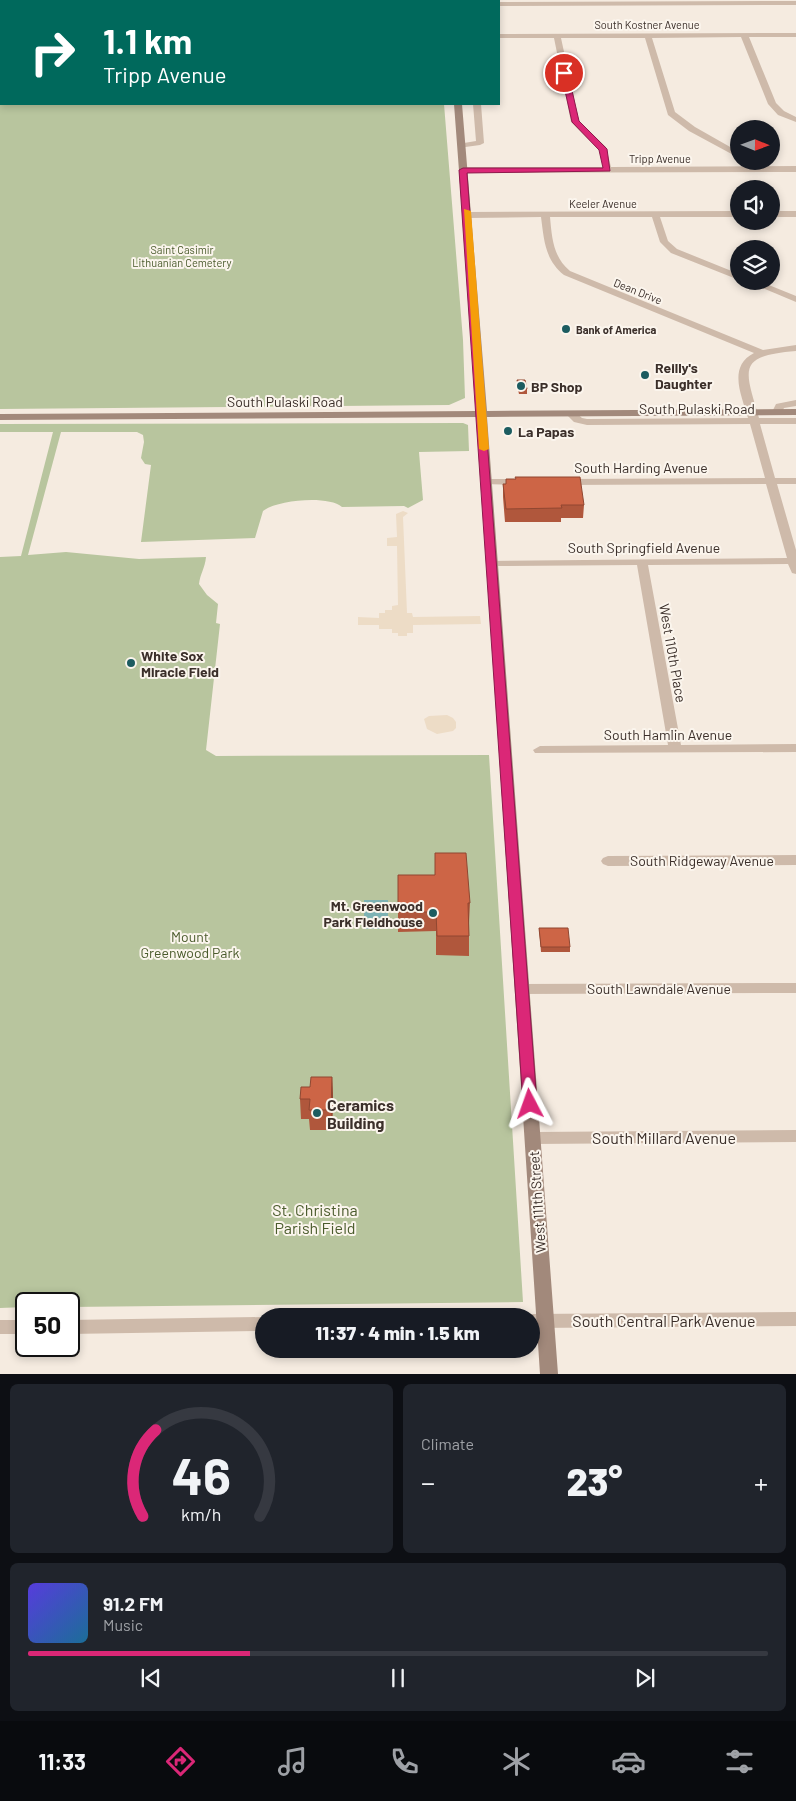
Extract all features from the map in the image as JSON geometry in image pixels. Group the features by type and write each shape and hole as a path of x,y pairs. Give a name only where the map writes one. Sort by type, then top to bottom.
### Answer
{"main road":[{"name":"West 111th Street","path":"458,105 468,215 533,1138 538,1308"},
{"name":"South Pulaski Road","path":"752,417 777,412 796,412"},
{"name":"South Pulaski Road","path":"0,416 570,413"},
{"name":"West 111th Street","path":"540,1331 549,1374"}],"street":[{"path":"500,4 796,3"},
{"path":"744,35 772,104 782,113 796,120"},
{"name":"South Kostner Avenue","path":"500,36 796,35"},
{"path":"557,36 575,122 603,149 608,170"},
{"path":"648,36 671,114 692,129 730,151"},
{"path":"461,146 480,142 477,105"},
{"name":"Tripp Avenue","path":"463,170 608,170 730,166"},
{"name":"Tripp Avenue","path":"780,168 796,169"},
{"path":"655,214 664,242 674,251 730,273"},
{"name":"Keeler Avenue","path":"468,215 730,214"},
{"name":"Dean Drive","path":"545,215 551,255 560,268 567,273 762,353"},
{"path":"780,215 795,216"},
{"path":"773,290 796,299"},
{"path":"795,564 742,377 743,368 751,359 762,353 796,348"},
{"name":"South Pulaski Road","path":"777,412 780,406 796,403"},
{"name":"South Pulaski Road","path":"570,413 578,420 587,422 752,417 796,421"},
{"name":"South Harding Avenue","path":"554,482 796,481"},
{"path":"487,482 533,482"},
{"name":"West 110th Place","path":"642,562 675,749"},
{"name":"South Springfield Avenue","path":"492,563 795,564"},
{"name":"South Hamlin Avenue","path":"540,750 796,748"},
{"name":"South Ridgeway Avenue","path":"608,861 796,860"},
{"name":"South Lawndale Avenue","path":"522,989 796,988"},
{"name":"South Millard Avenue","path":"533,1138 796,1136"},
{"name":"South Central Park Avenue","path":"540,1321 796,1319"},
{"path":"80,1326 255,1324"},
{"path":"0,1327 15,1327"}],"green space":[{"name":"Saint Casimir Lithuanian Cemetery","path":"0,105 444,105 463,340 465,398 449,405 0,409"},
{"name":"Mount Greenwood Park","path":"463,423 468,425 469,451 419,452 423,500 408,508 404,506 342,507 326,501 302,500 279,504 263,511 255,538 141,542 151,465 145,464 141,458 144,442 143,435 137,432 61,432 28,555 66,552 139,559 206,557 199,584 207,595 218,604 216,623 220,624 206,750 216,756 489,755 523,1302 80,1307 80,1292 15,1292 15,1307 0,1308 0,557 21,556 53,432 0,432 0,424"}],"shaded area":[{"path":"403,511 408,513 403,517 407,613 412,613 413,617 480,616 481,624 413,625 413,633 407,633 407,636 398,636 398,633 392,633 392,629 379,629 379,625 358,625 358,617 379,618 379,613 385,613 385,610 392,610 392,606 398,605 397,546 387,546 387,538 397,537 396,514"},
{"path":"447,715 456,722 456,728 453,731 437,734 427,729 424,719 429,716"}],"water":[{"path":"364,900 388,900 388,929 364,929"}],"building":[{"path":"517,380 525,380 527,389 519,389"},
{"path":"515,477 580,477 584,505 561,505 562,508 506,509 503,484 506,484 506,479 516,479"},
{"name":"Mt. Greenwood Park Fieldhouse","path":"435,853 466,853 470,903 468,903 469,936 437,936 436,912 398,912 398,875 435,875"},
{"path":"539,928 568,928 570,947 541,947"},
{"path":"311,1077 332,1077 331,1110 309,1110 310,1099 300,1099 301,1087 310,1087"}],"slow traffic":[{"path":"467,211 484,449"}],"place":[{"name":"Bank of America","path":"566,329"},
{"name":"Reilly's Daughter","path":"645,375"},
{"name":"BP Shop","path":"521,386"},
{"name":"La Papas","path":"508,431"},
{"name":"White Sox Miracle Field","path":"131,663"},
{"name":"Mt. Greenwood Park Fieldhouse","path":"433,913"},
{"name":"Ceramics Building","path":"317,1113"}],"route":[{"path":"530,1104 468,215 463,170 608,170 603,149 575,122 564,73"}],"park label":[{"name":"St. Christina Parish Field","path":"315,1218"}]}
